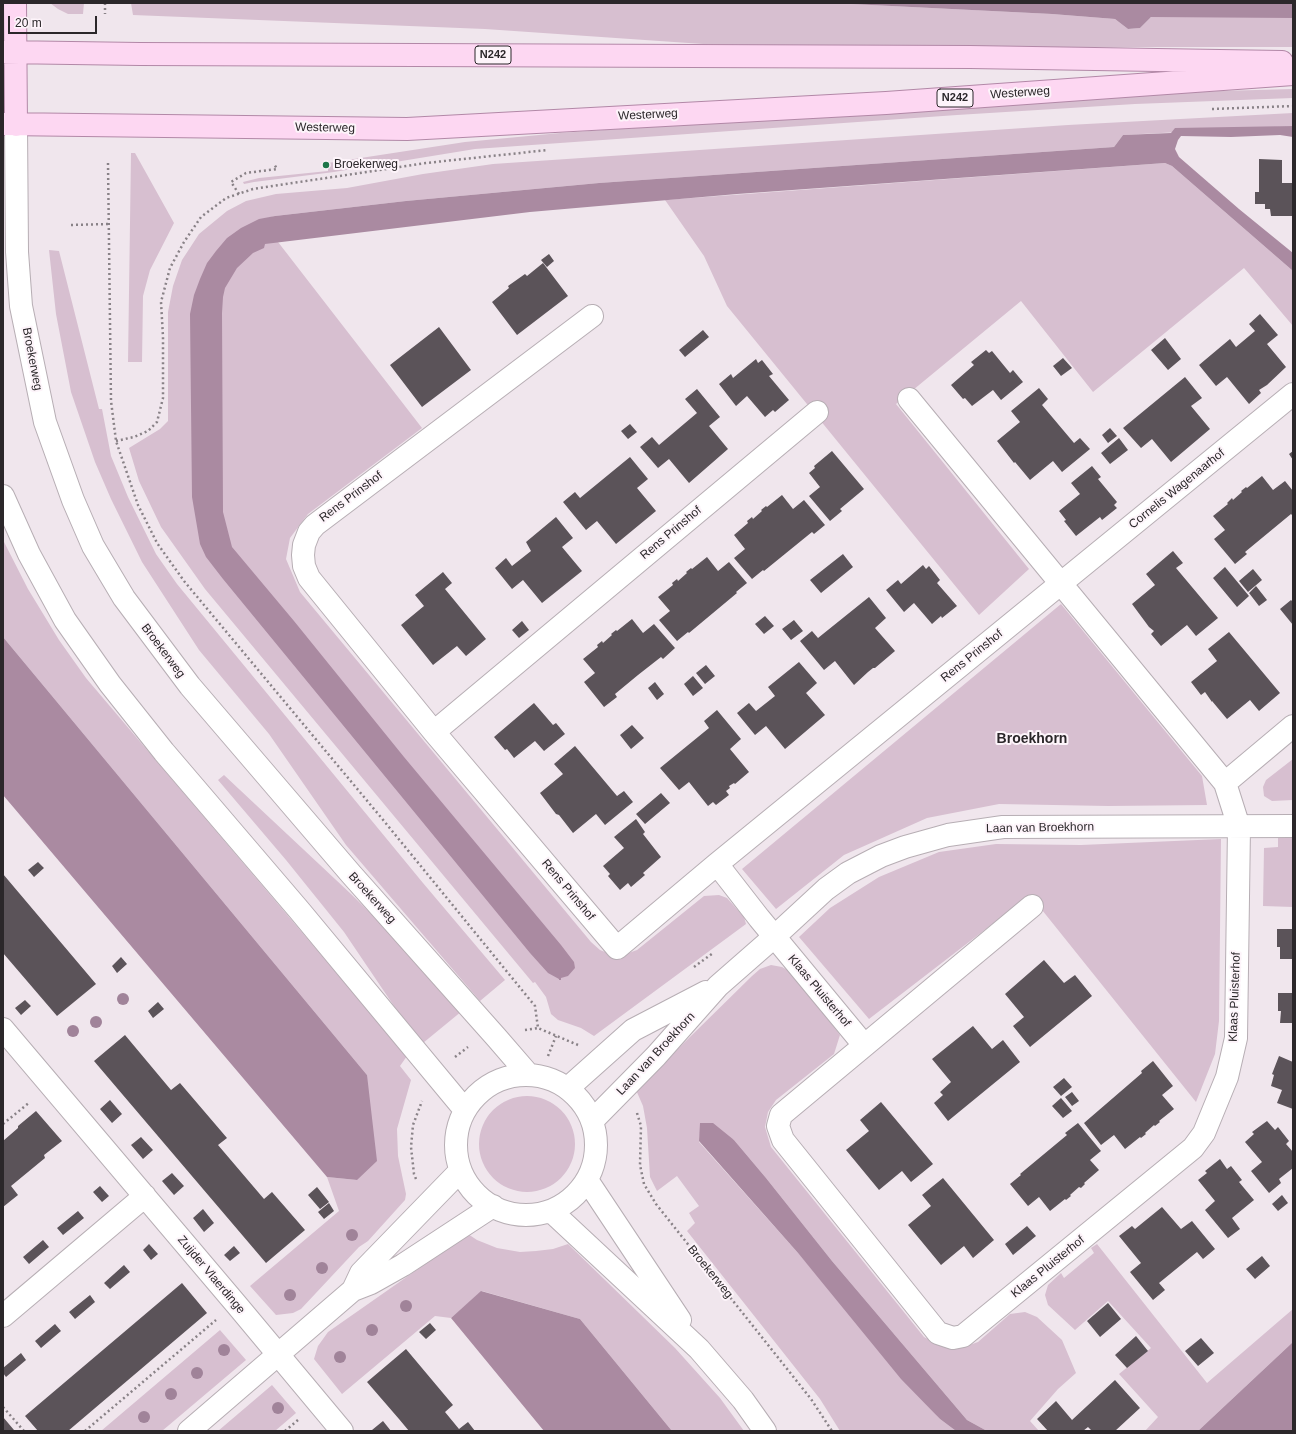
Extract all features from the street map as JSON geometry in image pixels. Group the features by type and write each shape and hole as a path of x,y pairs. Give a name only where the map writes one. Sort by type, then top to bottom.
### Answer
{"main road":[{"path":"10,125 9,52 15,3"},
{"name":"N242","path":"9,52 140,54 970,57 1293,62"},
{"name":"Westerweg","path":"10,125 407,129 886,103 1293,74"}],"street":[{"name":"Broekerweg","path":"10,125 21,306 45,422 73,500 93,546 124,598 190,686 350,874 528,1074"},
{"name":"Rens Prinshof","path":"592,316 315,525 309,532 304,546 304,566 309,578 434,732 617,948 717,864 1061,584"},
{"name":"Cornelis Wagenaarhof","path":"1061,584 1293,394"},
{"path":"909,399 1225,783 1239,827"},
{"name":"Rens Prinshof","path":"434,732 817,412"},
{"path":"3,496 29,554 65,620 110,684 168,757 299,910 465,1110"},
{"path":"1225,783 1293,726"},
{"name":"Laan van Broekhorn","path":"592,1121 656,1056 718,986 826,889 853,870 881,856 905,847 948,835 1003,827 1293,826"},
{"name":"Klaas Pluisterhof","path":"1032,906 781,1115 778,1126 782,1140 938,1333 953,1338 964,1336 1193,1148 1204,1133 1227,1077 1236,1038 1239,827"},
{"path":"717,864 774,937"},
{"name":"Klaas Pluisterhof","path":"774,937 864,1045"},
{"name":"Laan van Broekhorn","path":"568,1088 633,1030 718,986"},
{"name":"Zuijder Vlaerdinge","path":"3,1029 342,1431"},
{"path":"528,1074 549,1078 568,1088 582,1101 592,1121 596,1141 595,1161 587,1180 572,1199 551,1211 529,1215 508,1213 487,1204 471,1189 460,1171 456,1150 457,1129 465,1110 485,1087 498,1080 513,1076 528,1074"},
{"path":"353,1290 361,1272 460,1171"},
{"path":"587,1180 699,1349"},
{"path":"3,1316 145,1196"},
{"path":"189,1431 353,1290 371,1283 403,1264 493,1206"},
{"path":"551,1211 699,1349 743,1400 765,1431"}],"path":[{"path":"104,3 105,14"},
{"path":"108,164 111,401 116,441 138,505 157,543 184,581 384,821 535,1006 538,1028 584,1048"},
{"path":"116,441 134,438 148,431 157,422 163,398 163,337 161,302 170,268 184,242 201,217 226,198 239,194 231,182 246,173 276,169 274,164"},
{"path":"71,226 109,224"},
{"path":"429,1203 414,1174 411,1147 413,1125 424,1095 450,1061 466,1048 496,1037"},
{"path":"3,1124 50,1084"},
{"name":"Broekerweg","path":"636,1111 641,1126 640,1165 644,1184 648,1191 656,1204 811,1399 832,1431"},
{"path":"85,1431 236,1304"},
{"path":"3,1407 24,1431"}],"shaded area":[{"path":"50,3 84,3 83,14 68,14"},
{"path":"131,3 831,3 1052,14 1115,19 1128,29 1140,28 1151,17 1293,16 1293,47 824,47 703,44 485,29 133,15"},
{"path":"831,3 1293,3 1293,18 1151,17 1140,28 1128,29 1115,19 1052,14"},
{"path":"1293,89 1293,98 1135,104 957,115 475,149 334,172 244,184 243,182 259,178 328,171 328,163 465,142 560,133 1097,97"},
{"path":"1293,113 1293,126 1123,135 1114,147 599,183 406,201 275,216 261,220 422,428 308,514 290,538 286,559 300,592 591,942 600,950 617,955 626,954 637,950 704,896 719,895 727,898 744,917 746,924 594,1036 581,1028 558,1020 551,1014 546,997 535,982 533,983 205,589 161,527 139,481 129,448 160,429 168,421 168,312 173,286 182,260 199,234 227,211 246,201 276,194 347,188 423,174 493,164 1068,125"},
{"path":"1293,126 1293,137 1280,135 1231,137 1181,136 1175,149 1179,157 1293,253 1293,271 1172,166 1165,163 737,194 530,212 265,244 264,248 253,253 237,268 225,288 222,313 223,512 232,547 574,962 575,968 568,976 561,978 561,980 548,973 530,953 223,579 206,557 200,544 192,497 190,314 194,295 207,263 227,238 241,228 259,219 406,201 599,183 1114,147 1123,135 1171,133 1175,128"},
{"path":"131,153 135,153 174,223 150,270 143,296 142,362 128,362"},
{"path":"1165,163 1172,166 1293,271 1293,326 1244,268 1093,392 1021,301 896,404 1029,569 979,615 727,306 704,256 665,200"},
{"path":"49,250 59,251 99,409 102,409 111,456 128,497 156,554 177,584 423,883 505,980 480,1001 346,845 269,734 199,650 142,562 111,499 95,462 71,392 56,314"},
{"path":"3,540 28,589 59,640 86,678 407,1056 400,1066 411,1080 397,1129 398,1156 406,1194 405,1200 368,1241 359,1247 301,1309 293,1313 276,1315 250,1286 339,1211 327,1177 357,1180 367,1075 3,637"},
{"path":"1061,604 1202,776 1207,805 1108,806 999,804 927,818 844,855 776,909 742,869"},
{"path":"3,637 367,1075 377,1161 357,1180 327,1177 3,795"},
{"path":"1293,759 1293,800 1272,801 1264,796 1263,787 1266,780"},
{"path":"224,775 351,894 422,964 462,1011 423,1043 396,1009 344,932 286,860 218,780"},
{"path":"1278,838 1293,838 1293,907 1263,906 1264,848 1278,847"},
{"path":"1221,839 1219,1021 1215,1054 1196,1102 1030,895 869,1019 799,937 830,908 879,877 939,852 996,844 1081,845"},
{"path":"771,965 782,967 791,972 840,1035 834,1054 776,1100 768,1112 765,1127 771,1147 924,1337 938,1344 961,1348 978,1342 1010,1314 1025,1312 1037,1317 1062,1340 1076,1373 1058,1389 1030,1421 1039,1431 987,1431 967,1420 832,1261 734,1140 701,1123 699,1142 798,1253 940,1419 956,1431 840,1431 820,1399 687,1231 695,1223 689,1213 699,1206 677,1176 657,1191 650,1177 647,1128 643,1106 636,1090 752,976 760,969"},
{"path":"527,1096 545,1100 561,1110 571,1126 575,1144 571,1162 561,1178 545,1188 527,1192 509,1188 493,1178 483,1162 479,1144 483,1126 493,1110 509,1100"},
{"path":"700,1123 713,1123 734,1140 832,1261 967,1420 987,1431 956,1431 940,1419 901,1379 798,1253 699,1141"},
{"path":"468,1234 477,1240 497,1248 520,1252 553,1249 568,1244 675,1348 720,1398 744,1431 672,1431 580,1319 482,1291 451,1318 435,1316 342,1394 314,1359 318,1346 328,1332"},
{"path":"1097,1244 1207,1383 1293,1309 1293,1342 1198,1431 1145,1431 1158,1417 1119,1374 1151,1348 1108,1301 1075,1330 1048,1305 1045,1295 1048,1285 1061,1273 1064,1278 1094,1253 1091,1248"},
{"path":"481,1291 580,1319 672,1431 544,1431 451,1318"},
{"path":"220,1330 246,1360 162,1431 101,1431"},
{"path":"1293,1342 1293,1431 1198,1431"},
{"path":"272,1385 296,1413 275,1431 218,1431"}],"building":[{"path":"1259,159 1282,160 1282,183 1293,183 1293,216 1271,216 1270,209 1265,209 1265,204 1255,204 1255,192 1259,192"},
{"path":"549,254 554,261 547,267 541,260"},
{"path":"543,263 568,296 517,335 492,302 509,288 508,286 525,274 527,276"},
{"path":"1260,314 1278,335 1267,344 1286,367 1267,385 1259,390 1261,393 1249,404 1227,377 1216,386 1199,365 1230,339 1236,347 1255,331 1249,324"},
{"path":"439,327 471,370 422,407 390,365"},
{"path":"703,330 709,337 685,357 679,350"},
{"path":"1165,338 1181,359 1168,370 1151,350"},
{"path":"986,350 989,353 992,351 1010,373 1013,370 1023,382 1001,400 993,390 972,406 965,398 963,399 951,385 974,365 971,362"},
{"path":"1063,358 1072,368 1061,376 1053,366"},
{"path":"756,359 758,363 762,360 773,374 769,376 789,400 775,412 773,410 765,417 747,396 736,406 719,384 731,374 733,378"},
{"path":"1185,377 1202,398 1191,406 1210,429 1171,462 1152,439 1141,448 1123,428"},
{"path":"1039,388 1048,399 1042,405 1074,443 1080,438 1090,449 1062,472 1053,461 1030,480 1015,462 1014,463 997,441 1020,422 1011,411"},
{"path":"697,389 720,417 709,426 728,449 689,483 669,459 658,468 640,447 652,437 659,445 697,413 685,399"},
{"path":"630,424 637,432 628,439 621,431"},
{"path":"1110,428 1117,436 1108,443 1102,435"},
{"path":"1119,438 1128,450 1110,464 1101,453"},
{"path":"832,451 864,489 840,509 842,511 830,521 809,496 820,487 809,473 815,468 814,466"},
{"path":"1293,451 1293,460 1289,454"},
{"path":"630,457 648,479 637,488 656,511 616,544 597,521 586,530 563,502 575,492 580,498"},
{"path":"1092,466 1101,477 1098,479 1117,502 1114,505 1117,508 1102,520 1100,517 1076,536 1064,521 1066,520 1059,511 1080,494 1071,483"},
{"path":"1262,476 1273,490 1285,481 1293,491 1293,516 1291,514 1245,552 1247,554 1235,564 1214,539 1225,530 1213,516 1228,504 1227,503 1232,498 1233,500 1242,492 1241,491"},
{"path":"782,495 793,509 804,500 825,525 814,534 812,532 752,579 734,558 745,549 734,535 748,523 747,521 752,517 753,519 762,511 761,510"},
{"path":"556,517 573,538 562,547 582,571 542,603 523,580 512,589 495,568 506,558 512,566 531,551 526,542"},
{"path":"1173,551 1183,563 1176,568 1218,618 1196,636 1187,625 1161,646 1151,634 1154,631 1149,627 1132,604 1155,585 1146,574"},
{"path":"843,554 853,567 821,593 810,580"},
{"path":"707,557 718,571 729,562 747,583 689,633 688,632 677,641 659,620 670,611 658,597 673,585 672,583 677,579 678,581 687,573 686,572"},
{"path":"923,565 926,569 929,566 940,580 937,583 957,606 942,618 941,616 932,624 914,603 904,612 886,590 898,580 901,584"},
{"path":"1225,567 1249,596 1237,607 1213,578"},
{"path":"1253,569 1262,580 1248,592 1239,581"},
{"path":"443,572 452,583 445,589 486,639 466,656 457,646 433,665 401,625 424,606 415,595"},
{"path":"1256,586 1267,600 1259,606 1249,593"},
{"path":"869,597 886,618 875,628 895,651 854,685 835,661 824,670 800,641 812,631 818,638"},
{"path":"1291,600 1293,602 1293,625 1280,609"},
{"path":"765,616 774,626 764,634 755,624"},
{"path":"632,619 643,633 654,624 675,648 663,659 661,657 615,694 617,697 604,707 584,682 595,673 583,659 598,647 597,645 602,641 603,643 612,635 611,634"},
{"path":"794,620 803,631 791,640 782,629"},
{"path":"522,621 529,630 519,638 512,630"},
{"path":"1229,632 1280,693 1259,711 1250,700 1227,719 1205,692 1201,695 1191,682 1217,661 1208,649"},
{"path":"799,662 817,683 806,693 825,715 785,749 766,726 755,735 737,713 749,703 756,711 775,696 768,687"},
{"path":"706,665 715,676 705,684 696,673"},
{"path":"693,676 703,688 693,696 684,684"},
{"path":"655,682 664,694 657,700 648,688"},
{"path":"534,703 553,725 556,723 565,734 544,751 535,741 514,758 494,737"},
{"path":"717,710 741,739 730,749 749,772 735,784 734,783 729,786 730,788 726,791 729,795 716,805 713,802 708,806 689,782 679,790 660,768 709,728 704,721"},
{"path":"632,725 644,738 631,749 620,735"},
{"path":"575,746 617,796 624,791 633,802 605,825 596,814 573,833 540,793 563,774 554,764"},
{"path":"661,793 670,803 645,824 636,814"},
{"path":"636,819 645,832 643,834 661,857 643,873 645,875 631,887 628,883 620,890 608,876 610,874 603,866 624,848 614,837"},
{"path":"38,862 44,868 34,877 28,870"},
{"path":"3,874 96,984 57,1016 3,953"},
{"path":"1277,929 1293,929 1293,959 1280,959 1280,947 1277,947"},
{"path":"121,957 127,964 117,973 112,966"},
{"path":"1044,960 1064,983 1075,975 1092,996 1030,1047 1013,1026 1024,1017 1005,994"},
{"path":"1278,993 1293,993 1293,1023 1280,1023 1281,1011 1278,1011"},
{"path":"25,1000 31,1006 21,1015 15,1008"},
{"path":"158,1002 164,1009 153,1018 148,1011"},
{"path":"973,1026 992,1049 1003,1040 1020,1062 948,1121 934,1103 943,1095 940,1092 951,1082 932,1059"},
{"path":"125,1035 171,1090 180,1083 227,1138 218,1145 264,1199 272,1192 305,1230 266,1263 94,1061"},
{"path":"1279,1056 1293,1062 1293,1109 1277,1103 1282,1090 1271,1086 1274,1075 1272,1074"},
{"path":"1153,1061 1173,1086 1162,1095 1174,1109 1145,1133 1146,1134 1125,1149 1114,1135 1101,1145 1084,1123 1142,1073 1141,1071"},
{"path":"1064,1078 1072,1087 1061,1096 1053,1087"},
{"path":"1072,1092 1079,1101 1072,1106 1065,1097"},
{"path":"1061,1098 1072,1111 1063,1118 1052,1106"},
{"path":"110,1100 122,1114 112,1123 100,1109"},
{"path":"881,1102 933,1164 911,1182 902,1171 879,1190 846,1150 869,1131 860,1120"},
{"path":"36,1111 62,1141 44,1155 45,1158 11,1186 18,1195 3,1207 3,1141"},
{"path":"1267,1121 1275,1130 1278,1127 1289,1141 1286,1144 1293,1152 1293,1168 1279,1179 1281,1183 1269,1193 1251,1171 1262,1162 1245,1142 1254,1134 1252,1132"},
{"path":"1078,1123 1101,1151 1090,1160 1099,1170 1084,1183 1085,1184 1081,1188 1079,1187 1070,1195 1071,1196 1050,1211 1039,1197 1028,1206 1010,1184 1067,1135 1065,1133"},
{"path":"141,1137 153,1150 143,1159 131,1145"},
{"path":"1220,1159 1227,1169 1231,1166 1242,1180 1239,1182 1254,1200 1232,1218 1240,1229 1228,1238 1205,1210 1215,1201 1198,1180 1207,1173 1205,1171"},
{"path":"172,1173 184,1186 174,1195 162,1181"},
{"path":"943,1178 994,1240 973,1258 964,1246 941,1265 908,1225 931,1206 922,1195"},
{"path":"100,1186 109,1196 102,1202 93,1192"},
{"path":"317,1187 329,1202 320,1209 308,1195"},
{"path":"1282,1195 1288,1203 1278,1211 1272,1204"},
{"path":"329,1203 334,1211 324,1219 318,1212"},
{"path":"1162,1207 1181,1229 1192,1221 1215,1249 1203,1259 1197,1252 1159,1283 1165,1290 1153,1300 1130,1272 1141,1263 1119,1236 1132,1226 1135,1229"},
{"path":"203,1209 214,1223 204,1232 193,1218"},
{"path":"78,1211 84,1218 63,1235 57,1228"},
{"path":"1027,1226 1036,1236 1013,1255 1005,1244"},
{"path":"43,1240 49,1247 29,1264 23,1257"},
{"path":"149,1244 158,1254 151,1260 143,1250"},
{"path":"234,1246 240,1253 230,1261 224,1255"},
{"path":"1262,1256 1270,1266 1255,1279 1246,1269"},
{"path":"124,1265 130,1272 110,1289 104,1283"},
{"path":"182,1283 207,1313 68,1431 38,1431 25,1416"},
{"path":"90,1295 95,1302 75,1319 69,1312"},
{"path":"1108,1303 1121,1319 1100,1337 1087,1321"},
{"path":"430,1323 436,1330 426,1339 419,1332"},
{"path":"55,1324 61,1331 41,1348 35,1341"},
{"path":"1136,1336 1148,1351 1127,1368 1115,1355"},
{"path":"1201,1338 1214,1353 1198,1366 1185,1351"},
{"path":"406,1349 453,1405 445,1412 459,1429 468,1422 475,1431 409,1431 367,1382"},
{"path":"21,1353 26,1360 6,1377 3,1373 3,1368"},
{"path":"1115,1380 1140,1408 1115,1431 1092,1431 1088,1427 1083,1431 1048,1431 1037,1419 1056,1401 1072,1420"},
{"path":"3,1417 14,1430 13,1431 3,1430"},
{"path":"383,1421 391,1431 372,1430"}],"place":[{"name":"Broekerweg","path":"326,165"}],"district":[{"name":"Broekhorn","path":"1032,739"}]}
